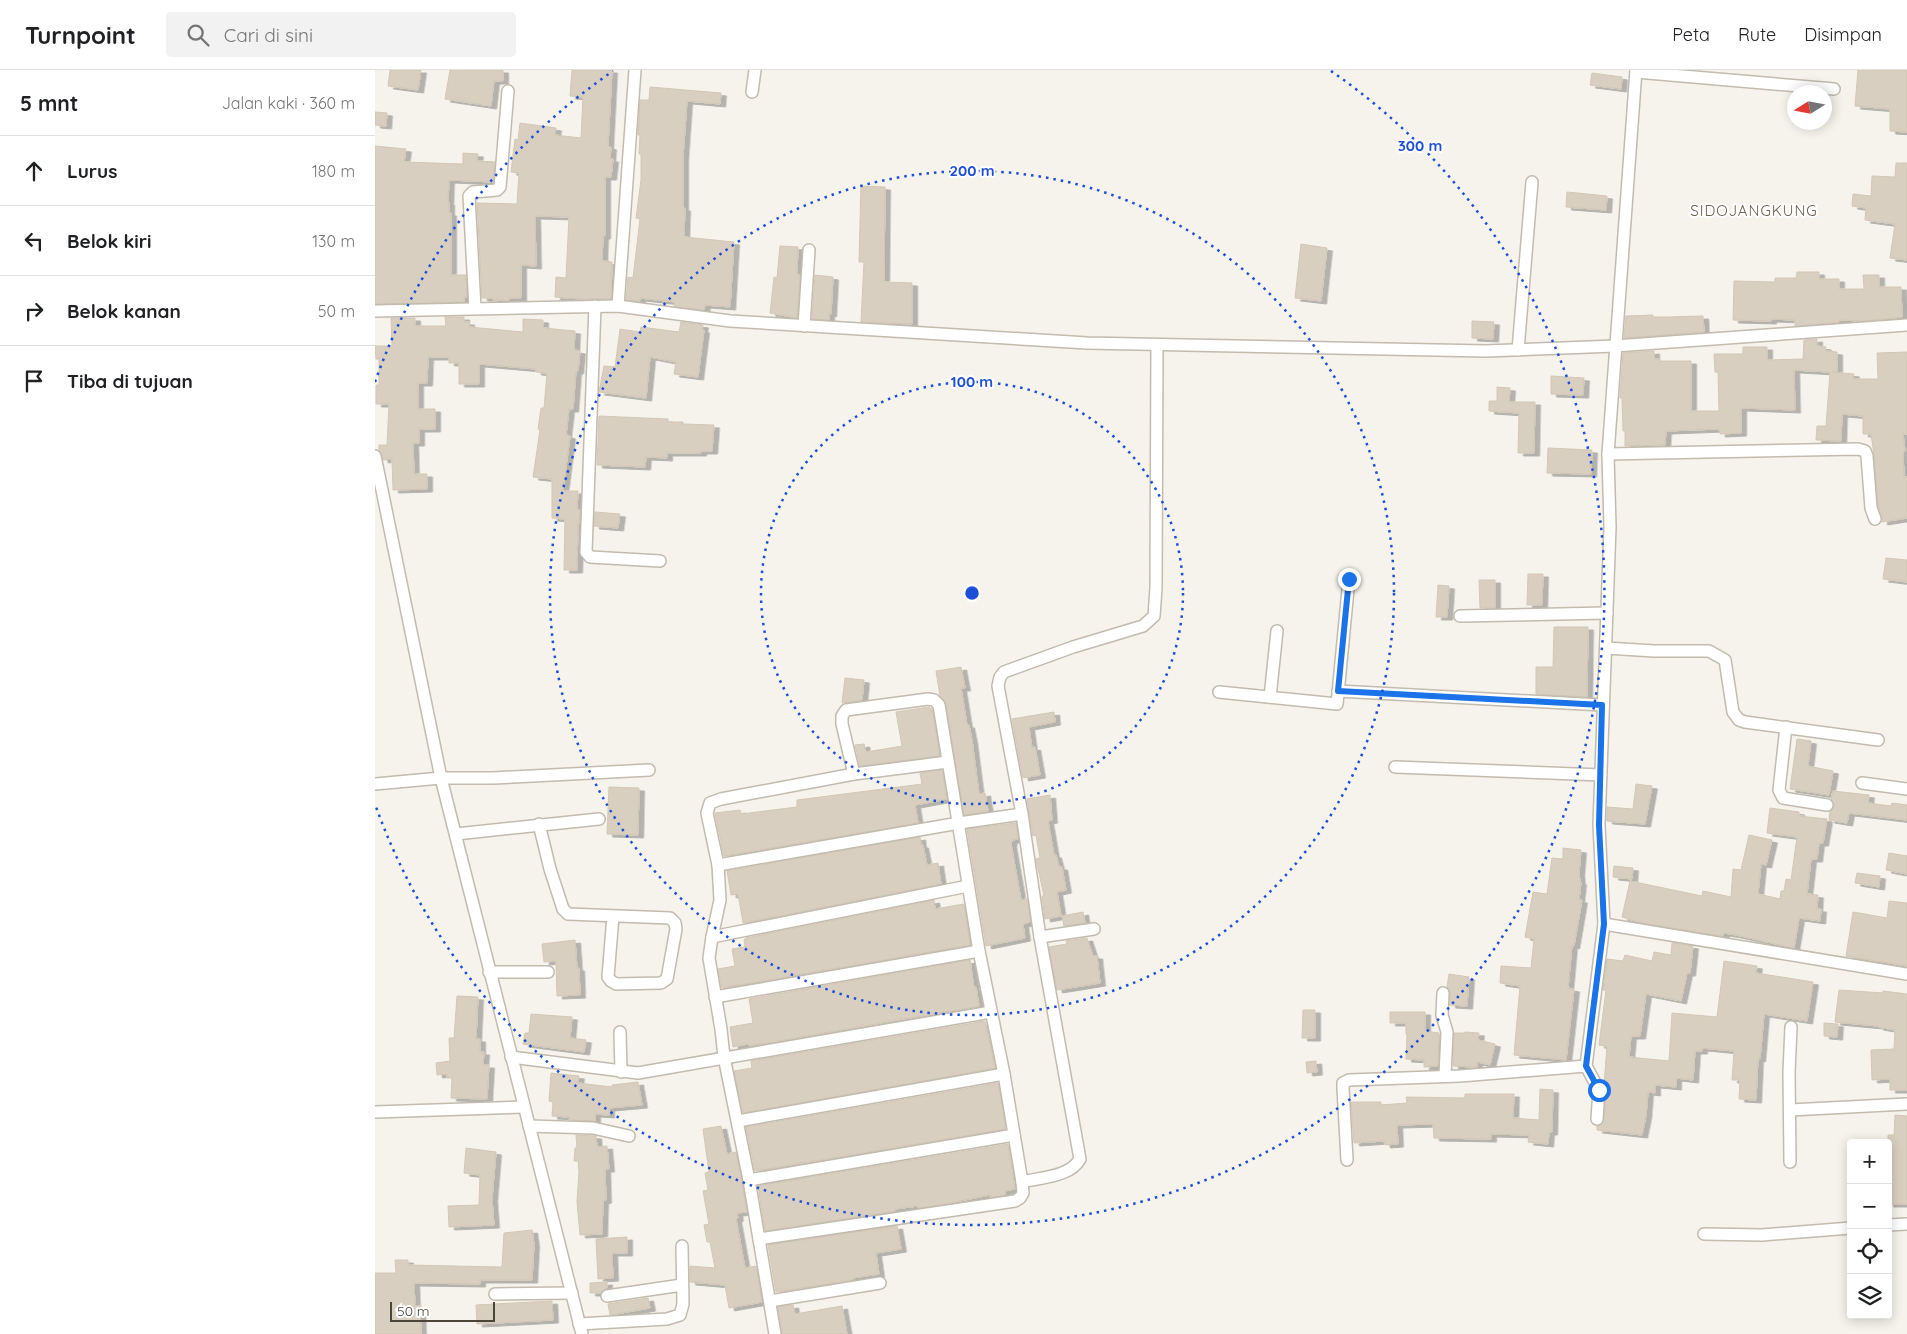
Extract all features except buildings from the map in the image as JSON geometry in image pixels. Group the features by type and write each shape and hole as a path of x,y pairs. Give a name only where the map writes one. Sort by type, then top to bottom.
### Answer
{"street":[{"path":"618,306 635,70"},
{"path":"752,92 755,70"},
{"path":"1597,1119 1599,1090 1586,1066 1604,924 1599,825 1602,705 1607,613 1608,454 1636,71 1834,89"},
{"path":"475,308 469,196 473,192 497,190 500,187 508,91"},
{"path":"1517,350 1532,182"},
{"path":"804,326 809,250"},
{"path":"595,306 586,552 590,556 660,561"},
{"path":"375,311 618,306 730,321 1087,343 1476,351 1615,346 1907,325"},
{"path":"1022,1182 1069,1172 1076,1167 1080,1159 1040,937 1022,814 998,686 1003,672 1073,646 1143,626 1154,616 1156,588 1157,345"},
{"path":"1608,454 1858,449 1865,452 1867,456 1871,508 1875,519"},
{"path":"375,456 441,778 581,1329 667,1319 680,1315 683,1304 682,1246"},
{"path":"1219,692 1337,704 1349,579"},
{"path":"1460,616 1607,613"},
{"path":"1270,697 1277,631"},
{"path":"1606,648 1709,652 1718,655 1725,660 1733,712 1739,720 1878,740"},
{"path":"1338,691 1602,705"},
{"path":"759,1239 1015,1201 1020,1198 1023,1192 1003,1074 979,951 939,706 934,700 846,710 842,716 842,724 854,774"},
{"path":"1786,727 1780,795 1783,798 1827,805"},
{"path":"775,1334 749,1180 724,1057 709,958 711,937 720,900 718,865 707,813 710,803 721,799 854,774 948,762"},
{"path":"1395,767 1601,775"},
{"path":"375,784 441,778 493,778 649,770"},
{"path":"1863,783 1907,789"},
{"path":"718,865 959,823 1022,814"},
{"path":"456,834 599,818"},
{"path":"539,824 550,869 563,909 568,914 670,918 675,923 676,929 667,979 661,983 616,984 611,981 608,977 613,916"},
{"path":"711,937 968,886"},
{"path":"1604,924 1907,974"},
{"path":"1040,937 1094,929"},
{"path":"715,997 979,951"},
{"path":"489,972 548,972"},
{"path":"1443,993 1442,1015 1447,1032 1445,1076"},
{"path":"511,1056 638,1073 991,1012"},
{"path":"1789,1162 1791,1027"},
{"path":"620,1032 621,1072"},
{"path":"1347,1160 1343,1083 1349,1080 1445,1076 1586,1066"},
{"path":"738,1121 1003,1074"},
{"path":"1790,1110 1907,1104"},
{"path":"375,1112 524,1107"},
{"path":"529,1126 593,1128 629,1136"},
{"path":"749,1180 1014,1135"},
{"path":"1892,1225 1907,1224"},
{"path":"1705,1234 1762,1235 1847,1228"},
{"path":"770,1301 880,1283"},
{"path":"607,1296 682,1285"},
{"path":"495,1294 572,1293"}],"district":[{"name":"SIDOJANGKUNG","path":"1754,210"}],"route":[{"path":"1349,579 1338,691 1602,705 1599,825 1604,924 1586,1066 1599,1090"}]}
